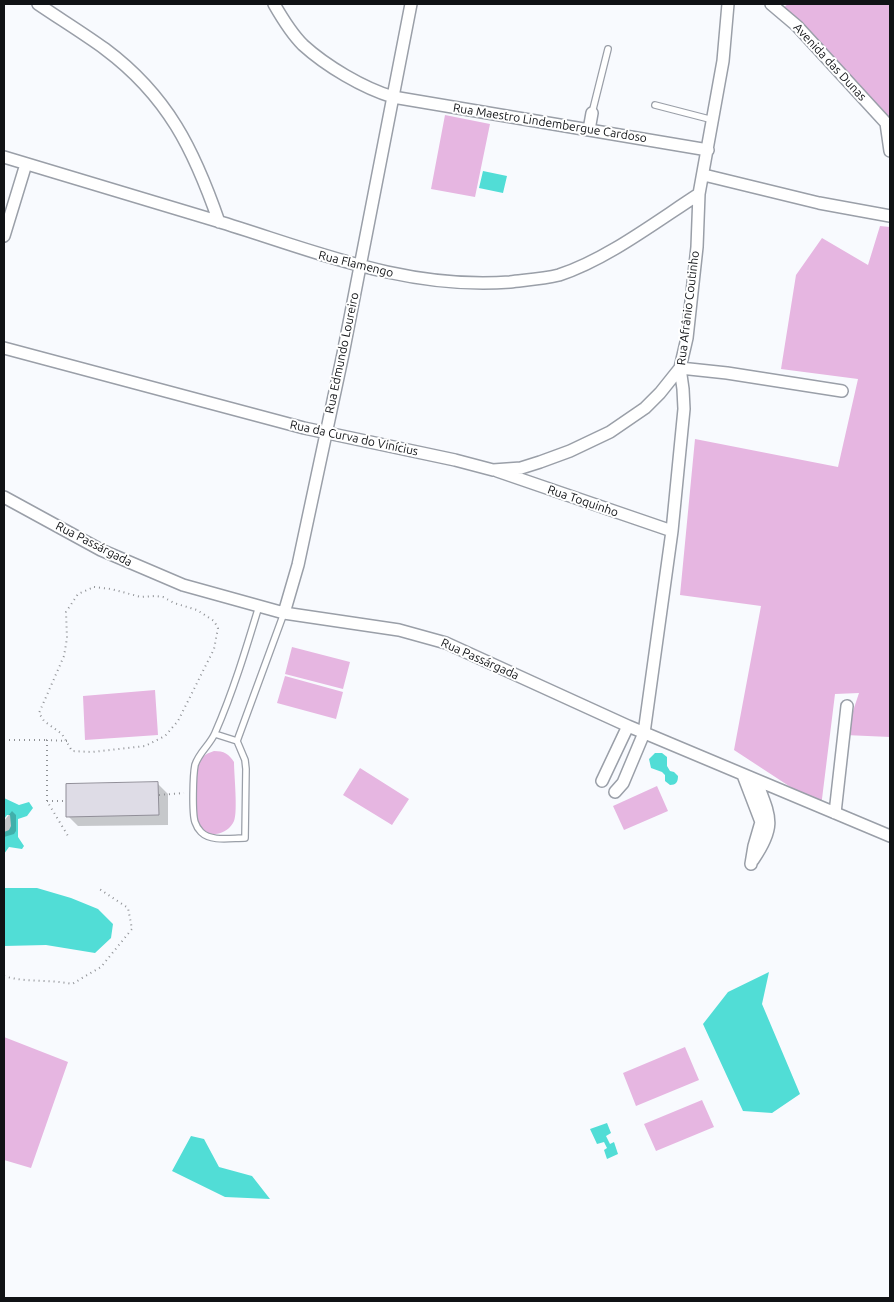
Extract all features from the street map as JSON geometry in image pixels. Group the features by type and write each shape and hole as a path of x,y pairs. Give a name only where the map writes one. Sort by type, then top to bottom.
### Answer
{"street":[{"path":"38,4 106,50 128,68 166,109 192,152 219,222"},
{"name":"Rua Maestro Lindembergue Cardoso","path":"274,4 293,33 316,55 368,88 393,97 708,150"},
{"name":"Rua Edmundo Loureiro","path":"284,612 298,565 326,433 411,4"},
{"name":"Rua Afrânio Coutinho","path":"615,792 623,783 644,733 672,531 684,409 680,368 687,338 697,247 699,194 704,175 723,61 728,4"},
{"name":"Avenida das Dunas","path":"771,4 798,26 886,123 890,151"},
{"path":"589,130 592,113"},
{"name":"Rua Flamengo","path":"4,157 219,222 338,261 438,282 467,283 532,280 557,275 602,256 699,194"},
{"path":"4,236 26,164"},
{"path":"704,175 818,203 890,216"},
{"name":"Rua da Curva do Vinícius","path":"4,348 326,433 455,460 493,470 521,468 540,462 570,451 610,432 645,408 680,368"},
{"path":"680,368 727,373 842,391"},
{"name":"Rua Toquinho","path":"493,470 672,531"},
{"name":"Rua Passárgada","path":"4,497 101,550 191,588 284,612 399,630 433,638 466,651 644,733 890,836"},
{"path":"835,813 848,706"},
{"path":"602,781 628,726"},
{"path":"743,775 761,822 751,864 761,849 770,826 767,810 756,780"}],"lane":[{"path":"592,113 608,49"},
{"path":"655,105 713,120"},
{"path":"258,606 247,645 215,734 196,763 194,792 195,823 199,831 213,838 245,838 246,769 245,760 237,741 284,612"},
{"path":"215,734 237,741"}],"path":[{"path":"94,588 111,589 141,597 163,597 174,603 197,610 214,621 218,628 214,650 178,721 165,736 145,746 92,752 72,751 67,741 62,734 44,721 39,713 64,656 67,638 66,612 78,594 94,588"},
{"path":"4,740 67,741"},
{"path":"47,740 47,802 68,836"},
{"path":"158,795 194,792"},
{"path":"47,802 66,801"},
{"path":"4,976 19,980 54,980 72,984 101,967 132,929 128,908 98,888"}],"shaded area":[{"path":"788,4 890,4 890,143 886,123 779,11"},
{"path":"445,115 490,124 475,197 431,189"},
{"path":"880,226 890,227 890,737 845,735 859,693 835,694 821,807 734,750 761,606 680,595 695,439 838,467 858,379 781,369 796,275 822,238 868,265"},
{"path":"292,647 350,662 343,689 285,674"},
{"path":"285,676 343,692 336,719 277,703"},
{"path":"155,690 158,735 85,740 83,696"},
{"path":"214,751 226,754 234,762 236,810 231,826 219,833 210,834 197,824 196,765 204,756"},
{"path":"360,768 409,799 392,825 343,795"},
{"path":"657,786 668,811 624,830 613,806"},
{"path":"4,1037 68,1062 31,1168 4,1160"},
{"path":"685,1047 699,1080 636,1106 623,1073"},
{"path":"702,1100 714,1127 656,1151 644,1124"}],"water":[{"path":"483,171 507,176 503,193 479,188"},
{"path":"655,753 662,753 667,757 667,766 670,771 678,776 675,784 670,785 665,781 665,775 662,772 651,768 649,759"},
{"path":"4,798 19,805 29,802 33,808 27,816 18,819 18,837 24,846 22,849 9,847 4,854 4,832 9,830 11,826 10,815 7,815 4,819"},
{"path":"4,888 37,888 71,898 98,909 113,924 111,938 95,953 46,945 4,946"},
{"path":"769,972 762,1004 800,1094 772,1113 743,1111 703,1024 728,992"},
{"path":"607,1123 611,1133 606,1136 610,1144 614,1142 618,1154 607,1159 604,1150 607,1148 604,1142 597,1144 590,1129"},
{"path":"191,1136 204,1139 219,1167 252,1176 270,1199 225,1197 172,1171"}],"building":[{"path":"158,782 159,815 66,817 66,784"}]}
